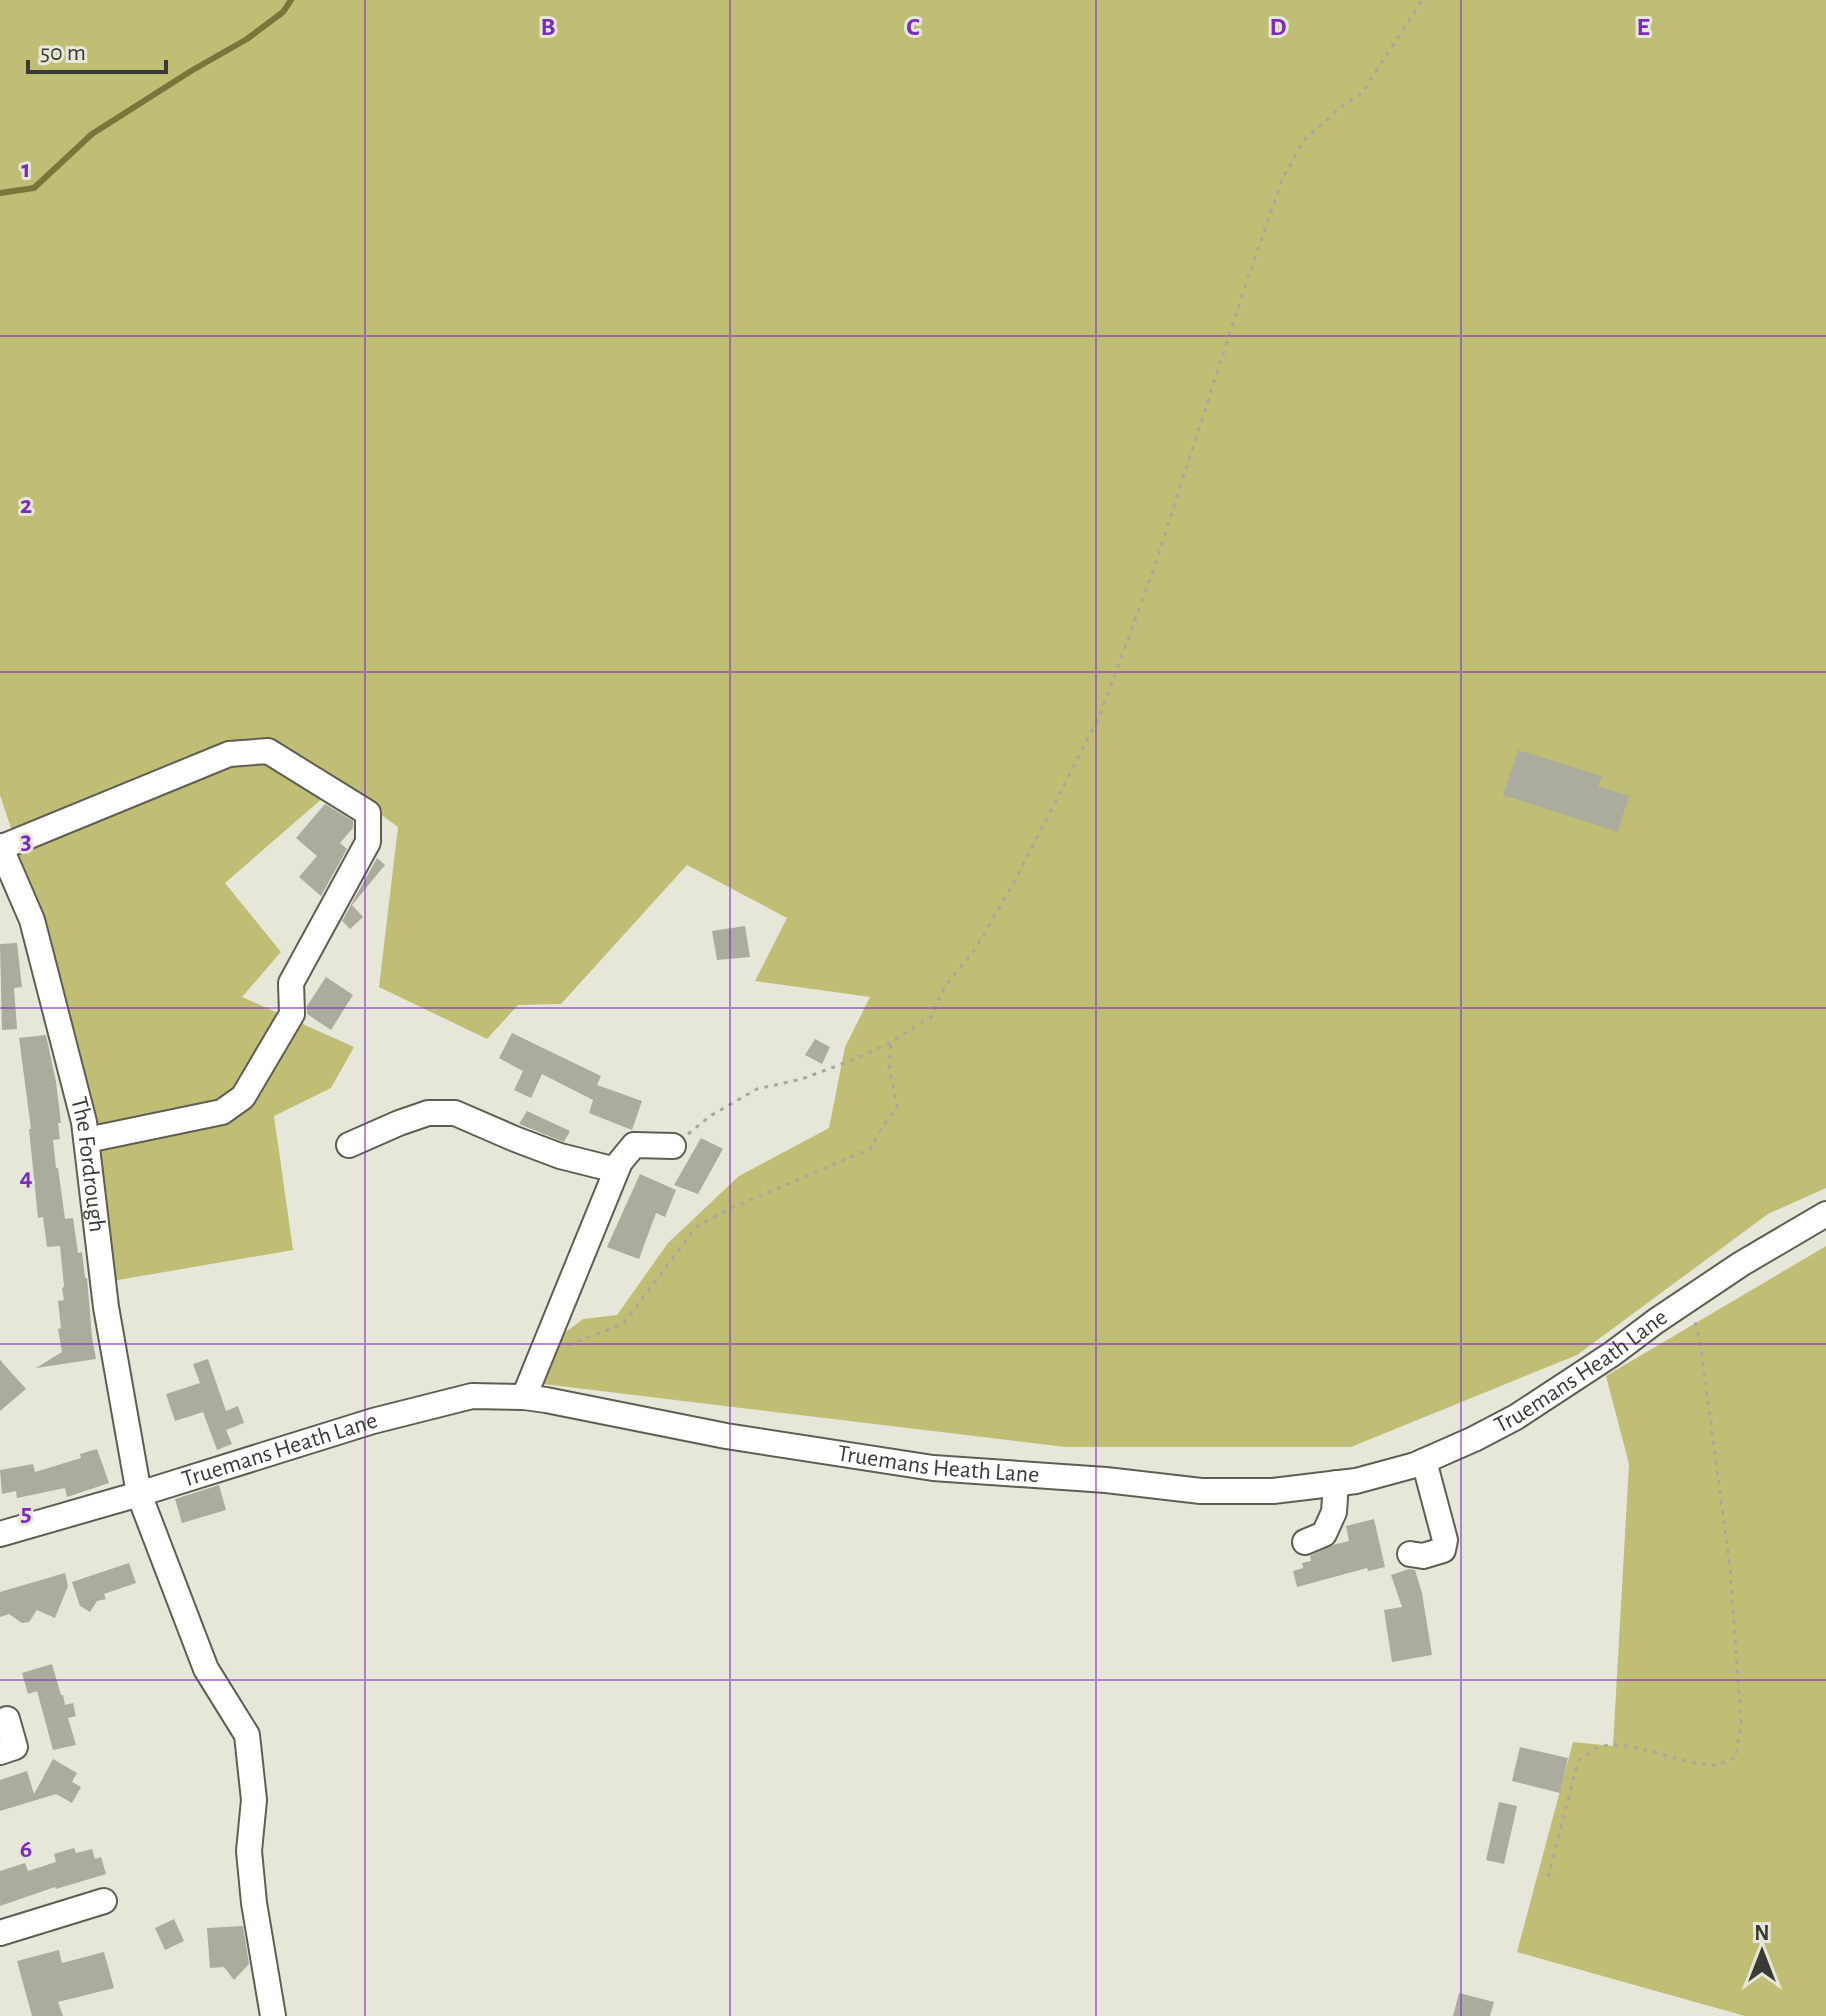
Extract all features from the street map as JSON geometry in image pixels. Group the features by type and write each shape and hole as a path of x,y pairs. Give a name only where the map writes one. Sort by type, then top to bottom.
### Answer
{"street":[{"path":"0,847 229,754 268,751 368,813 368,842 291,983 292,1014 243,1097 222,1112 87,1140"},
{"name":"The Fordrough","path":"0,847 32,920 84,1122 106,1307 139,1494 206,1669 247,1735 254,1800 249,1851 254,1903 273,2016"},
{"path":"349,1145 428,1113 455,1113 560,1156 616,1170"},
{"path":"524,1397 620,1162 634,1145 673,1146"},
{"name":"Truemans Heath Lane","path":"2,1528 139,1494 373,1421 472,1396 524,1397 726,1436 933,1468 1106,1480 1201,1491 1273,1491 1356,1481 1424,1461 1516,1417 1690,1298 1826,1214"},
{"path":"1410,1554 1423,1556 1443,1550 1445,1540 1424,1461"},
{"path":"1305,1542 1324,1534 1334,1512 1336,1483"},
{"path":"0,1752 15,1747 7,1719"},
{"path":"0,1933 104,1901"}],"path":[{"path":"673,1146 710,1116 757,1089 802,1079 891,1042 931,1017 945,986 976,948 1013,884 1100,715 1153,571 1248,275 1283,178 1304,140 1362,93 1422,0"},
{"path":"562,1348 623,1324 696,1227 731,1208 870,1149 897,1107 889,1064 891,1042"},
{"path":"1548,1877 1578,1761 1589,1753 1601,1747 1623,1745 1715,1766 1736,1757 1741,1721 1730,1567 1700,1341 1690,1298"}],"shaded area":[{"path":"0,0 1826,0 1826,1188 1768,1214 1577,1355 1351,1447 1065,1447 543,1384 559,1337 583,1319 617,1315 668,1243 739,1176 829,1128 845,1047 870,997 755,981 787,918 687,865 561,1004 518,1005 487,1039 379,987 398,827 339,784 225,883 281,952 242,997 354,1047 331,1088 274,1116 293,1250 112,1281 99,1128 0,795"},
{"path":"1826,1246 1826,2016 1745,2016 1517,1952 1573,1742 1613,1746 1629,1464 1606,1376"}],"building":[{"path":"1518,750 1602,776 1598,786 1629,796 1618,832 1503,795"},
{"path":"325,804 353,821 353,828 340,843 347,849 321,896 299,877 317,856 296,838"},
{"path":"377,858 385,865 352,905 363,917 350,929 342,921"},
{"path":"745,926 750,957 717,960 712,931"},
{"path":"17,943 22,987 14,988 17,1029 2,1030 0,944"},
{"path":"326,977 353,995 331,1030 307,1014 307,1006"},
{"path":"512,1033 601,1076 597,1085 642,1101 632,1130 589,1113 593,1100 542,1074 531,1098 514,1090 523,1071 499,1058"},
{"path":"46,1035 61,1123 58,1123 60,1139 53,1140 56,1168 65,1219 73,1218 78,1253 82,1252 96,1359 36,1368 62,1352 58,1301 64,1300 64,1286 60,1246 47,1247 43,1217 38,1218 19,1038"},
{"path":"815,1039 830,1047 822,1064 805,1055"},
{"path":"527,1111 570,1131 564,1142 519,1124"},
{"path":"701,1138 723,1149 698,1194 674,1185"},
{"path":"640,1174 676,1190 665,1217 656,1213 639,1259 607,1247"},
{"path":"208,1359 226,1411 238,1406 244,1423 226,1430 232,1444 217,1450 203,1412 175,1421 166,1394 200,1383 193,1364"},
{"path":"0,1360 26,1389 0,1411"},
{"path":"97,1449 109,1483 67,1497 65,1488 17,1498 16,1491 2,1494 0,1470 33,1464 35,1472 81,1458 80,1454"},
{"path":"219,1485 226,1510 182,1523 175,1499"},
{"path":"1374,1519 1385,1567 1368,1571 1367,1568 1297,1587 1293,1571 1303,1568 1302,1563 1311,1561 1310,1556 1333,1545 1349,1541 1346,1526"},
{"path":"129,1563 136,1583 104,1594 106,1599 97,1601 90,1612 80,1606 72,1582"},
{"path":"1415,1570 1422,1593 1432,1655 1392,1662 1384,1610 1402,1607 1391,1575"},
{"path":"65,1573 68,1586 55,1618 37,1610 29,1622 22,1623 9,1614 0,1617 0,1592"},
{"path":"52,1664 65,1705 73,1703 76,1716 68,1718 76,1745 53,1750 37,1691 28,1694 22,1673"},
{"path":"1520,1747 1568,1758 1560,1793 1512,1781"},
{"path":"53,1759 77,1773 72,1782 81,1787 72,1803 56,1794 0,1811 0,1780 27,1771 34,1794"},
{"path":"1499,1802 1517,1806 1504,1864 1486,1860"},
{"path":"74,1848 76,1853 92,1849 95,1859 101,1857 106,1874 0,1906 0,1871 25,1863 28,1871 56,1862 54,1854"},
{"path":"174,1919 184,1941 165,1950 155,1928"},
{"path":"243,1926 249,1964 234,1980 224,1967 210,1968 207,1928"},
{"path":"59,1950 62,1963 104,1952 114,1988 58,2002 63,2016 32,2016 17,1961"},
{"path":"1459,1993 1494,2002 1490,2016 1453,2016"}],"waterway":[{"path":"0,193 34,188 92,134 247,39 283,12 291,0"}]}
